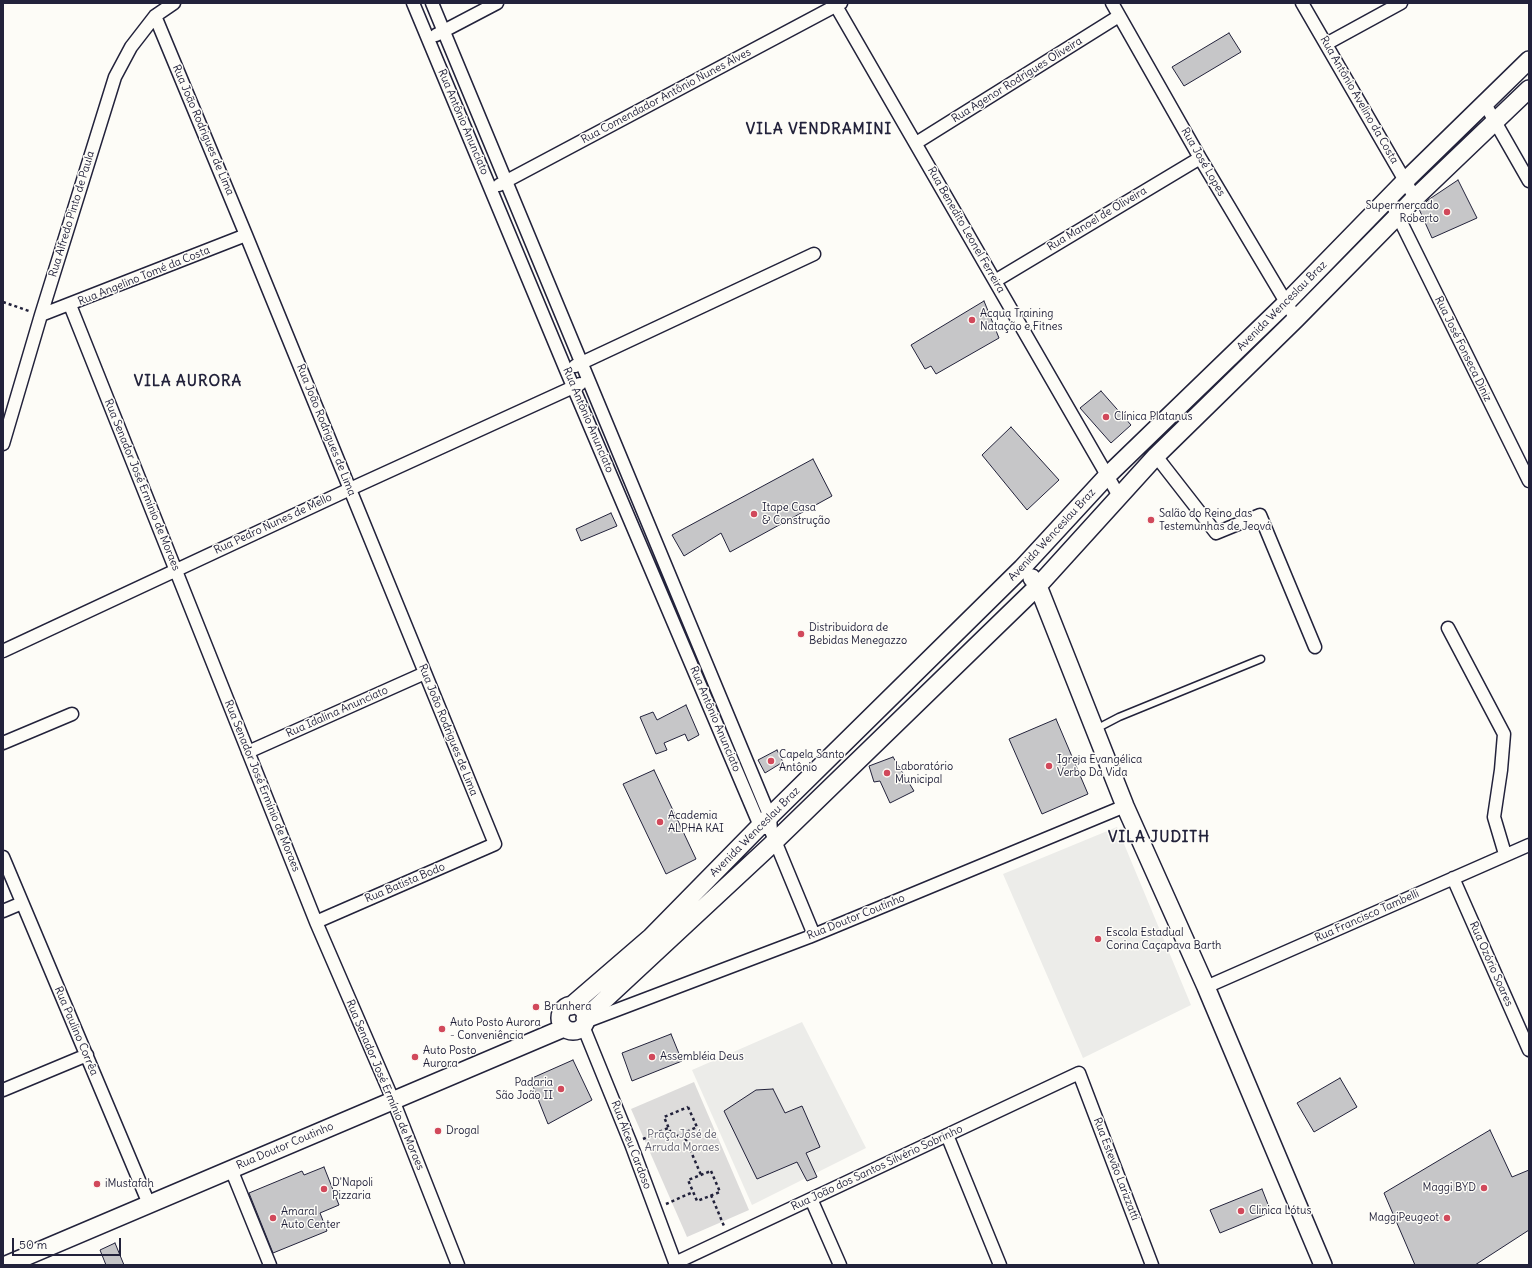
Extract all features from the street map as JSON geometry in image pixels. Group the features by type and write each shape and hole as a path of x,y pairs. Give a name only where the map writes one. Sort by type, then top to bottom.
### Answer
{"main road":[{"name":"Avenida Wenceslau Braz","path":"584,1022 769,829 896,692 1022,568 1107,476 1286,303 1405,181 1529,60"},
{"name":"Avenida Wenceslau Braz","path":"571,1006 650,937 769,829 912,708 1038,586 1156,456 1296,319 1415,198 1529,89"},
{"path":"1022,568 1038,586 1126,806 1206,987 1323,1265"},
{"path":"896,692 912,708"},
{"path":"575,1006 582,1010 584,1022 576,1030 572,1031 564,1028 560,1021 561,1012 567,1007 575,1006"},
{"name":"Rua Doutor Coutinho","path":"6,1265 564,1028"}],"street":[{"name":"Rua Alfredo Pinto de Paula","path":"3,444 41,315 115,77 131,47 155,16 174,3"},
{"name":"Rua Antônio Anunciato","path":"413,3 566,370 702,689 769,829"},
{"name":"Rua Antônio Anunciato","path":"432,3 714,683 769,829 814,935"},
{"path":"428,39 497,3"},
{"name":"Rua José Lopes","path":"1112,3 1200,158 1296,319"},
{"name":"Rua Antônio Avelino da Costa","path":"1302,3 1415,198"},
{"path":"1326,44 1401,3"},
{"name":"Rua Benedito Leonel Ferreira","path":"839,4 916,143 1119,496"},
{"name":"Rua Comendador Antônio Nunes Alves","path":"491,189 839,4"},
{"name":"Rua João Rodrigues de Lima","path":"155,16 350,488 494,844"},
{"name":"Rua Agenor Rodrigues Oliveira","path":"916,143 1119,16"},
{"path":"1485,104 1529,181"},
{"path":"472,144 488,137"},
{"name":"Rua Manoel de Oliveira","path":"995,281 1200,158"},
{"name":"Rua José Fonseca Diniz","path":"1389,198 1529,481"},
{"name":"Rua Angelino Tomé da Costa","path":"41,315 70,305 246,235"},
{"path":"566,370 814,254"},
{"name":"Rua Senador José Ermínio de Moraes","path":"70,305 316,922 393,1100 458,1265"},
{"name":"Rua Pedro Nunes de Mello","path":"3,651 350,488 589,381"},
{"path":"1156,456 1216,532 1260,515 1315,647"},
{"path":"648,563 662,557"},
{"path":"1448,628 1504,734 1501,770 1494,817 1505,854"},
{"name":"Rua Idalina Anunciato","path":"248,752 425,673"},
{"path":"702,689 714,683"},
{"path":"3,743 72,714"},
{"name":"Rua Doutor Coutinho","path":"584,1022 814,935 1126,806"},
{"name":"Rua Batista Bodo","path":"316,922 494,844"},
{"name":"Rua Francisco Tambelli","path":"1206,987 1505,854 1529,845"},
{"name":"Rua Paulino Corrêa","path":"3,857 149,1204"},
{"name":"Rua Ozório Soares","path":"1453,878 1529,1048"},
{"path":"3,911 22,903"},
{"name":"Rua Alceu Cardoso","path":"584,1022 676,1264"},
{"path":"3,1090 86,1055"},
{"name":"Rua João dos Santos Silvério Sobrinho","path":"676,1264 728,1238 1079,1073"},
{"name":"Rua Estevão Larizzatti","path":"1079,1073 1152,1265"},
{"path":"947,1135 1000,1265"},
{"path":"231,1169 270,1265"},
{"path":"812,1199 840,1265"}],"lane":[{"path":"1095,729 1260,658"}],"path":[{"path":"3,302 41,315"},
{"path":"688,1107 697,1127 673,1138 668,1128 664,1117 688,1107"},
{"path":"631,1144 668,1128"},
{"path":"683,1133 701,1175"},
{"path":"711,1171 720,1192 697,1201 693,1192 688,1180 711,1171"},
{"path":"655,1209 693,1192"},
{"path":"711,1195 728,1238"}],"shaded area":[{"name":"Escola Estadual Corina Caçapava Barth","path":"1117,827 1191,1005 1083,1058 1003,874"},
{"path":"802,1022 866,1148 752,1205 692,1070"}],"green space":[{"name":"Praça José de Arruda Moraes","path":"694,1082 749,1210 687,1237 631,1109"}],"building":[{"path":"1229,33 1241,52 1184,86 1172,67"},
{"name":"Supermercado Roberto","path":"1458,180 1477,218 1432,238 1419,209 1428,200"},
{"name":"Acqua Training Natação e Fitnes","path":"984,301 999,338 936,374 931,366 925,369 911,345"},
{"name":"Clínica Platanus","path":"1101,391 1131,425 1111,443 1080,408"},
{"path":"1011,427 1059,480 1027,510 982,455"},
{"name":"Itape Casa & Construção","path":"813,459 832,496 730,552 721,533 684,556 672,535"},
{"path":"611,513 617,526 581,541 576,529"},
{"path":"686,705 699,735 688,741 685,734 664,743 667,750 656,754 640,717 653,712 657,720"},
{"name":"Igreja Evangélica Verbo Da Vida","path":"1056,719 1088,794 1042,814 1009,739"},
{"name":"Capela Santo Antônio","path":"777,750 783,762 765,773 758,760"},
{"name":"Laboratório Municipal","path":"893,757 914,791 890,803 880,781 874,782 869,766"},
{"name":"Academia ALPHA KAI","path":"654,770 696,859 666,874 623,784"},
{"name":"Assembléia Deus","path":"671,1034 682,1061 632,1081 622,1053"},
{"name":"Padaria São João II","path":"573,1060 592,1100 548,1124 530,1079"},
{"path":"1340,1078 1357,1107 1314,1132 1297,1103"},
{"path":"773,1089 785,1113 802,1106 820,1147 806,1153 817,1177 807,1181 797,1162 757,1179 724,1111 756,1090"},
{"path":"1490,1130 1512,1177 1529,1170 1529,1230 1475,1265 1415,1265 1384,1193"},
{"path":"324,1167 339,1205 320,1213 327,1231 273,1253 249,1193 302,1171 304,1175"},
{"name":"Clinica Lótus","path":"1262,1189 1271,1212 1220,1233 1210,1210"},
{"path":"115,1243 124,1265 106,1265 100,1250"}],"place":[{"name":"Supermercado Roberto","path":"1447,212"},
{"name":"Acqua Training Natação e Fitnes","path":"972,320"},
{"name":"Clínica Platanus","path":"1106,417"},
{"name":"Itape Casa & Construção","path":"754,514"},
{"name":"Salão do Reino das Testemunhas de Jeová","path":"1151,520"},
{"name":"Distribuidora de Bebidas Menegazzo","path":"801,634"},
{"name":"Capela Santo Antônio","path":"771,761"},
{"name":"Igreja Evangélica Verbo Da Vida","path":"1049,766"},
{"name":"Laboratório Municipal","path":"887,773"},
{"name":"Academia ALPHA KAI","path":"660,822"},
{"name":"Escola Estadual Corina Caçapava Barth","path":"1098,939"},
{"name":"Brunhera","path":"536,1007"},
{"name":"Auto Posto Aurora - Conveniência","path":"442,1029"},
{"name":"Auto Posto Aurora","path":"415,1057"},
{"name":"Assembléia Deus","path":"652,1057"},
{"name":"Padaria São João II","path":"561,1089"},
{"name":"Drogal","path":"438,1131"},
{"name":"iMustafah","path":"97,1184"},
{"name":"Maggi BYD","path":"1484,1188"},
{"name":"D'Napoli Pizzaria","path":"324,1189"},
{"name":"Clinica Lótus","path":"1241,1211"},
{"name":"Amaral Auto Center","path":"273,1218"},
{"name":"MaggiPeugeot","path":"1447,1218"}],"district":[{"name":"VILA VENDRAMINI","path":"819,130"},
{"name":"VILA AURORA","path":"188,382"},
{"name":"VILA JUDITH","path":"1159,838"}]}
